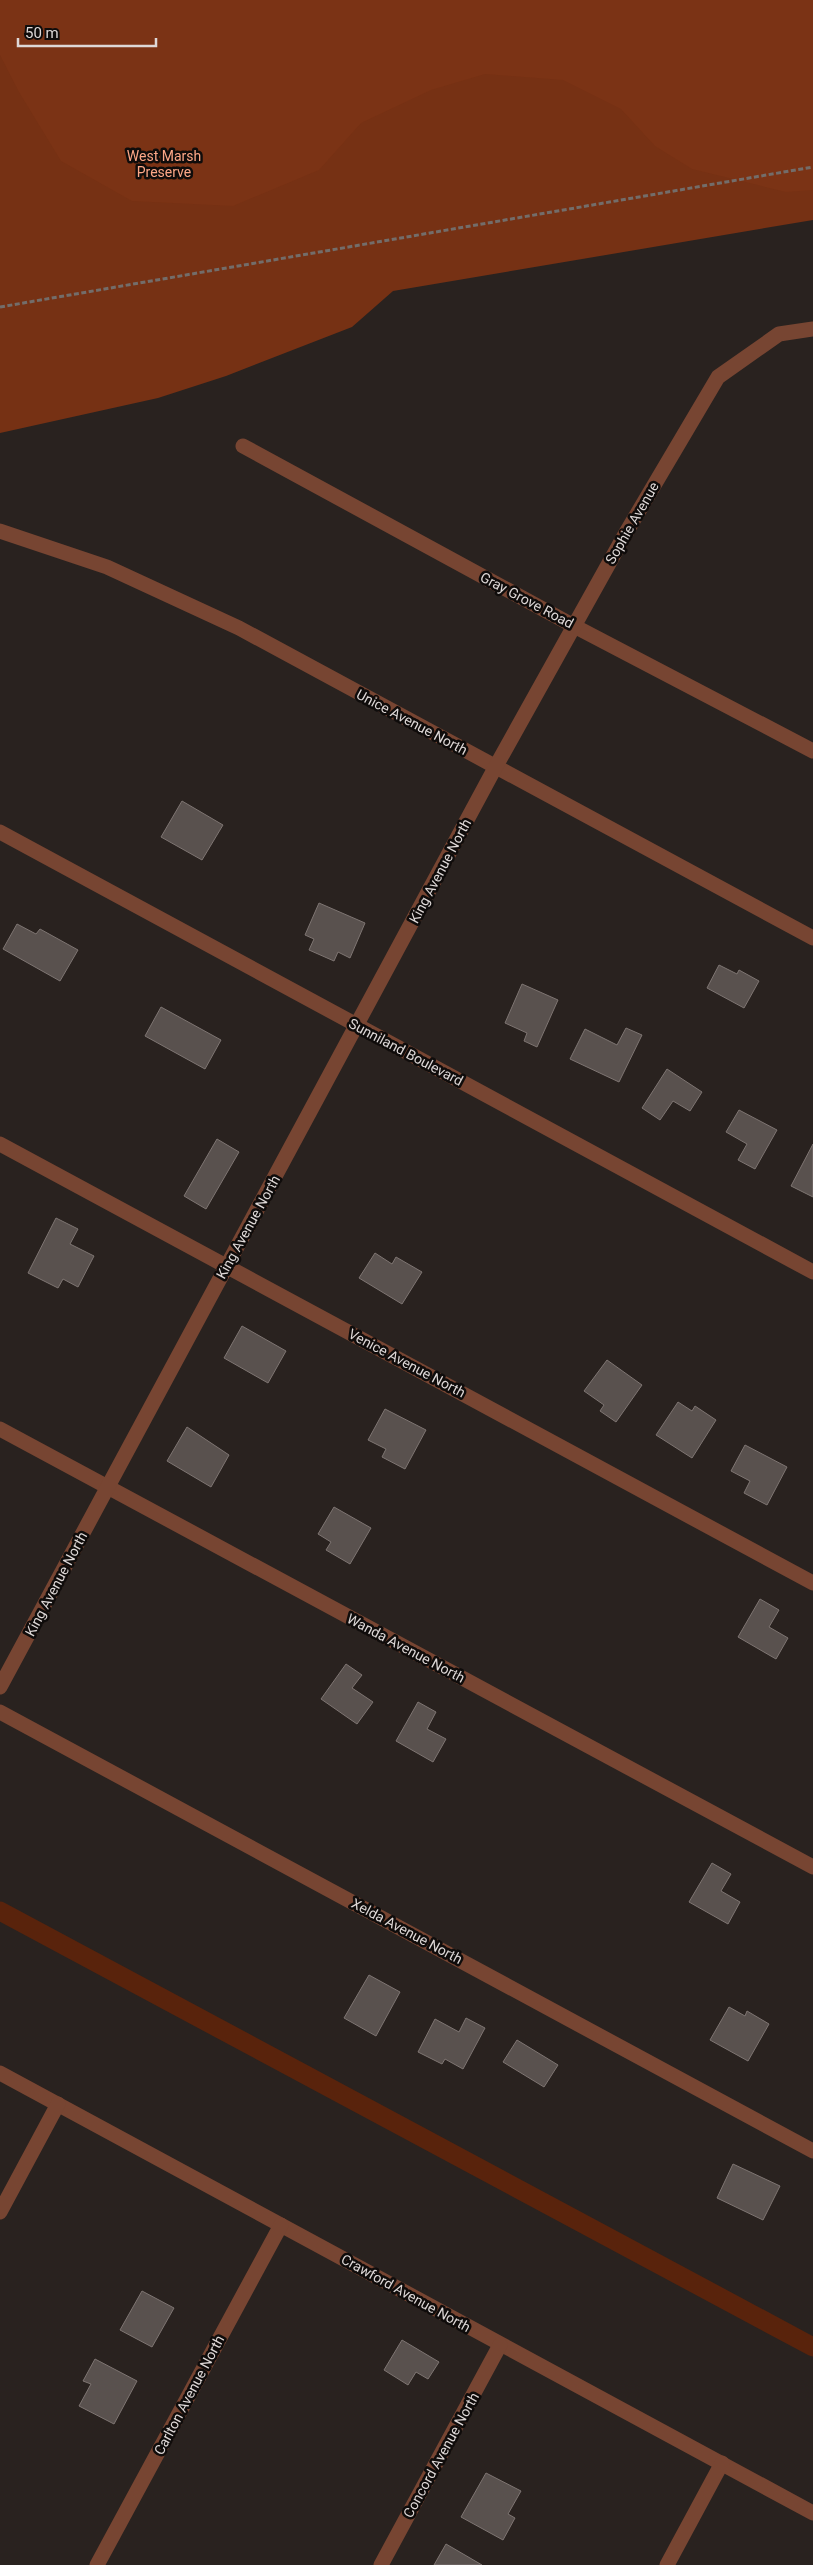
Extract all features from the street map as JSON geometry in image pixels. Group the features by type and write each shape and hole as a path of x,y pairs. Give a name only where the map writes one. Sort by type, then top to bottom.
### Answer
{"street":[{"name":"Sophie Avenue","path":"496,766 574,626 718,377 779,334 813,329"},
{"name":"Gray Grove Road","path":"243,446 574,626 813,751"},
{"name":"Unice Avenue North","path":"0,531 107,567 174,596 239,628 813,938"},
{"name":"King Avenue North","path":"0,1687 226,1266 358,1026 496,766"},
{"name":"Sunniland Boulevard","path":"0,832 813,1272"},
{"name":"Venice Avenue North","path":"0,1144 813,1583"},
{"name":"Wanda Avenue North","path":"0,1429 813,1868"},
{"name":"Xelda Avenue North","path":"0,1712 813,2151"},
{"name":"Crawford Avenue North","path":"0,2073 813,2513"},
{"path":"0,2212 58,2104"},
{"name":"Carlton Avenue North","path":"97,2565 281,2225"},
{"name":"Concord Avenue North","path":"381,2565 500,2345"},
{"path":"667,2565 722,2463"}],"path":[{"path":"0,307 813,167"}],"green space":[{"name":"West Marsh Preserve","path":"0,0 813,0 813,220 393,291 352,327 226,376 158,398 0,433"},
{"path":"0,0 813,0 813,190 786,192 692,169 655,146 621,109 563,80 485,74 431,90 361,123 319,170 233,206 132,201 61,161 19,92 0,55"}],"building":[{"path":"182,801 223,825 202,860 161,837"},
{"path":"319,903 365,923 350,958 338,952 334,961 309,950 314,939 305,935"},
{"path":"17,924 36,934 40,929 78,950 60,981 3,949"},
{"path":"719,965 737,974 739,970 759,981 744,1008 707,988"},
{"path":"522,984 558,1000 537,1047 524,1041 527,1033 505,1023"},
{"path":"161,1007 221,1040 205,1069 145,1036"},
{"path":"626,1028 642,1035 619,1082 570,1059 585,1029 617,1045"},
{"path":"667,1069 702,1092 690,1111 673,1101 660,1120 642,1108"},
{"path":"739,1110 777,1130 755,1169 738,1160 747,1144 726,1132"},
{"path":"217,1139 239,1152 206,1209 184,1196"},
{"path":"813,1144 813,1197 791,1186"},
{"path":"56,1218 78,1229 70,1244 94,1256 78,1287 63,1279 58,1288 28,1273"},
{"path":"375,1253 392,1264 396,1257 422,1272 402,1304 359,1278"},
{"path":"242,1326 286,1351 268,1383 224,1358"},
{"path":"607,1360 642,1385 616,1422 600,1411 604,1405 584,1391"},
{"path":"678,1402 692,1411 695,1406 716,1420 692,1458 656,1435"},
{"path":"385,1409 426,1430 405,1469 382,1457 386,1449 368,1440"},
{"path":"187,1427 229,1455 211,1487 167,1461"},
{"path":"745,1445 787,1467 767,1505 744,1493 750,1481 731,1471"},
{"path":"334,1507 371,1528 350,1564 326,1550 331,1542 318,1534"},
{"path":"760,1599 779,1610 769,1627 788,1638 776,1659 738,1637"},
{"path":"346,1664 362,1675 352,1688 373,1702 357,1724 321,1699"},
{"path":"418,1702 436,1712 427,1729 446,1739 433,1762 396,1741"},
{"path":"712,1863 731,1874 721,1891 740,1902 728,1924 689,1902"},
{"path":"369,1975 400,1992 376,2036 344,2018"},
{"path":"729,2007 745,2016 747,2011 769,2024 748,2061 710,2040"},
{"path":"466,2018 485,2028 463,2069 445,2059 442,2064 418,2052 435,2019 459,2032"},
{"path":"517,2040 558,2065 544,2087 503,2062"},
{"path":"733,2164 780,2186 763,2220 717,2198"},
{"path":"142,2291 174,2308 152,2347 120,2330"},
{"path":"402,2340 439,2362 428,2379 416,2372 408,2385 384,2370"},
{"path":"95,2359 137,2381 114,2424 79,2406 91,2384 83,2381"},
{"path":"486,2473 521,2491 508,2514 515,2518 503,2540 461,2517"},
{"path":"446,2544 482,2565 434,2565"}],"waterway":[{"path":"0,1911 813,2347"}]}
